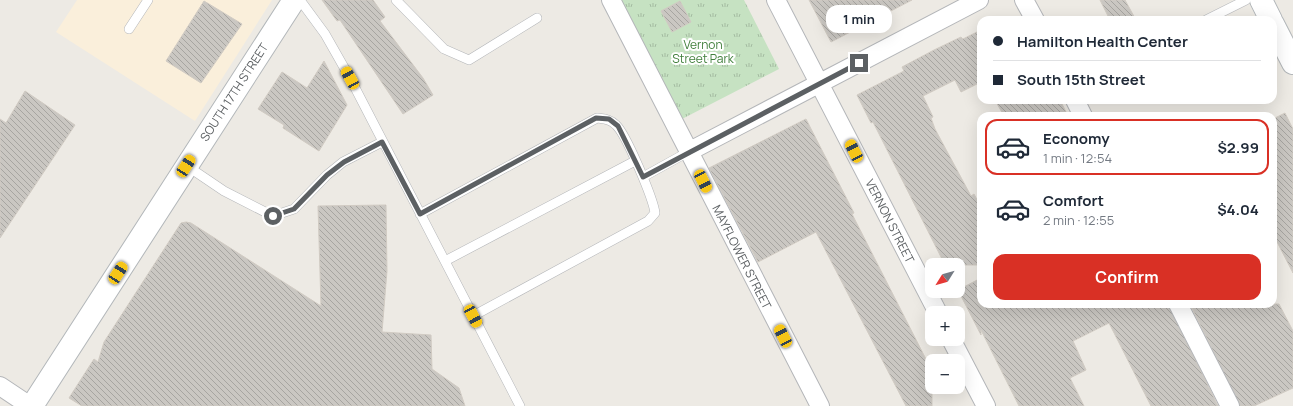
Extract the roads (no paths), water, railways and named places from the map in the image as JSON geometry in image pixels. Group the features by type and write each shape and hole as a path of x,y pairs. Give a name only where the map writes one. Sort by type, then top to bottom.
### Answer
{"main road":[{"name":"SOUTH 17TH STREET","path":"31,406 294,0"},
{"path":"1261,0 1269,16"},
{"path":"1277,32 1293,63"}],"street":[{"name":"MAYFLOWER STREET","path":"612,0 688,152 820,406"},
{"name":"VERNON STREET","path":"776,0 934,306"},
{"path":"688,152 979,0"},
{"path":"1024,0 1032,16"},
{"path":"1180,308 1230,406"},
{"path":"955,346 986,406"},
{"path":"0,386 31,406"}],"lane":[{"path":"130,29 148,0"},
{"path":"300,0 325,34 520,406"},
{"path":"396,0 444,49 469,60 537,18"},
{"path":"1214,16 1246,0"},
{"path":"420,214 596,118 609,119 618,126 653,200 655,212 648,221 473,316"},
{"path":"186,166 250,206 273,216 294,209 327,175 344,162 382,142"},
{"path":"643,177 688,152"},
{"path":"445,261 635,161"}],"park label":[{"name":"Vernon Street Park","path":"703,51"}]}
